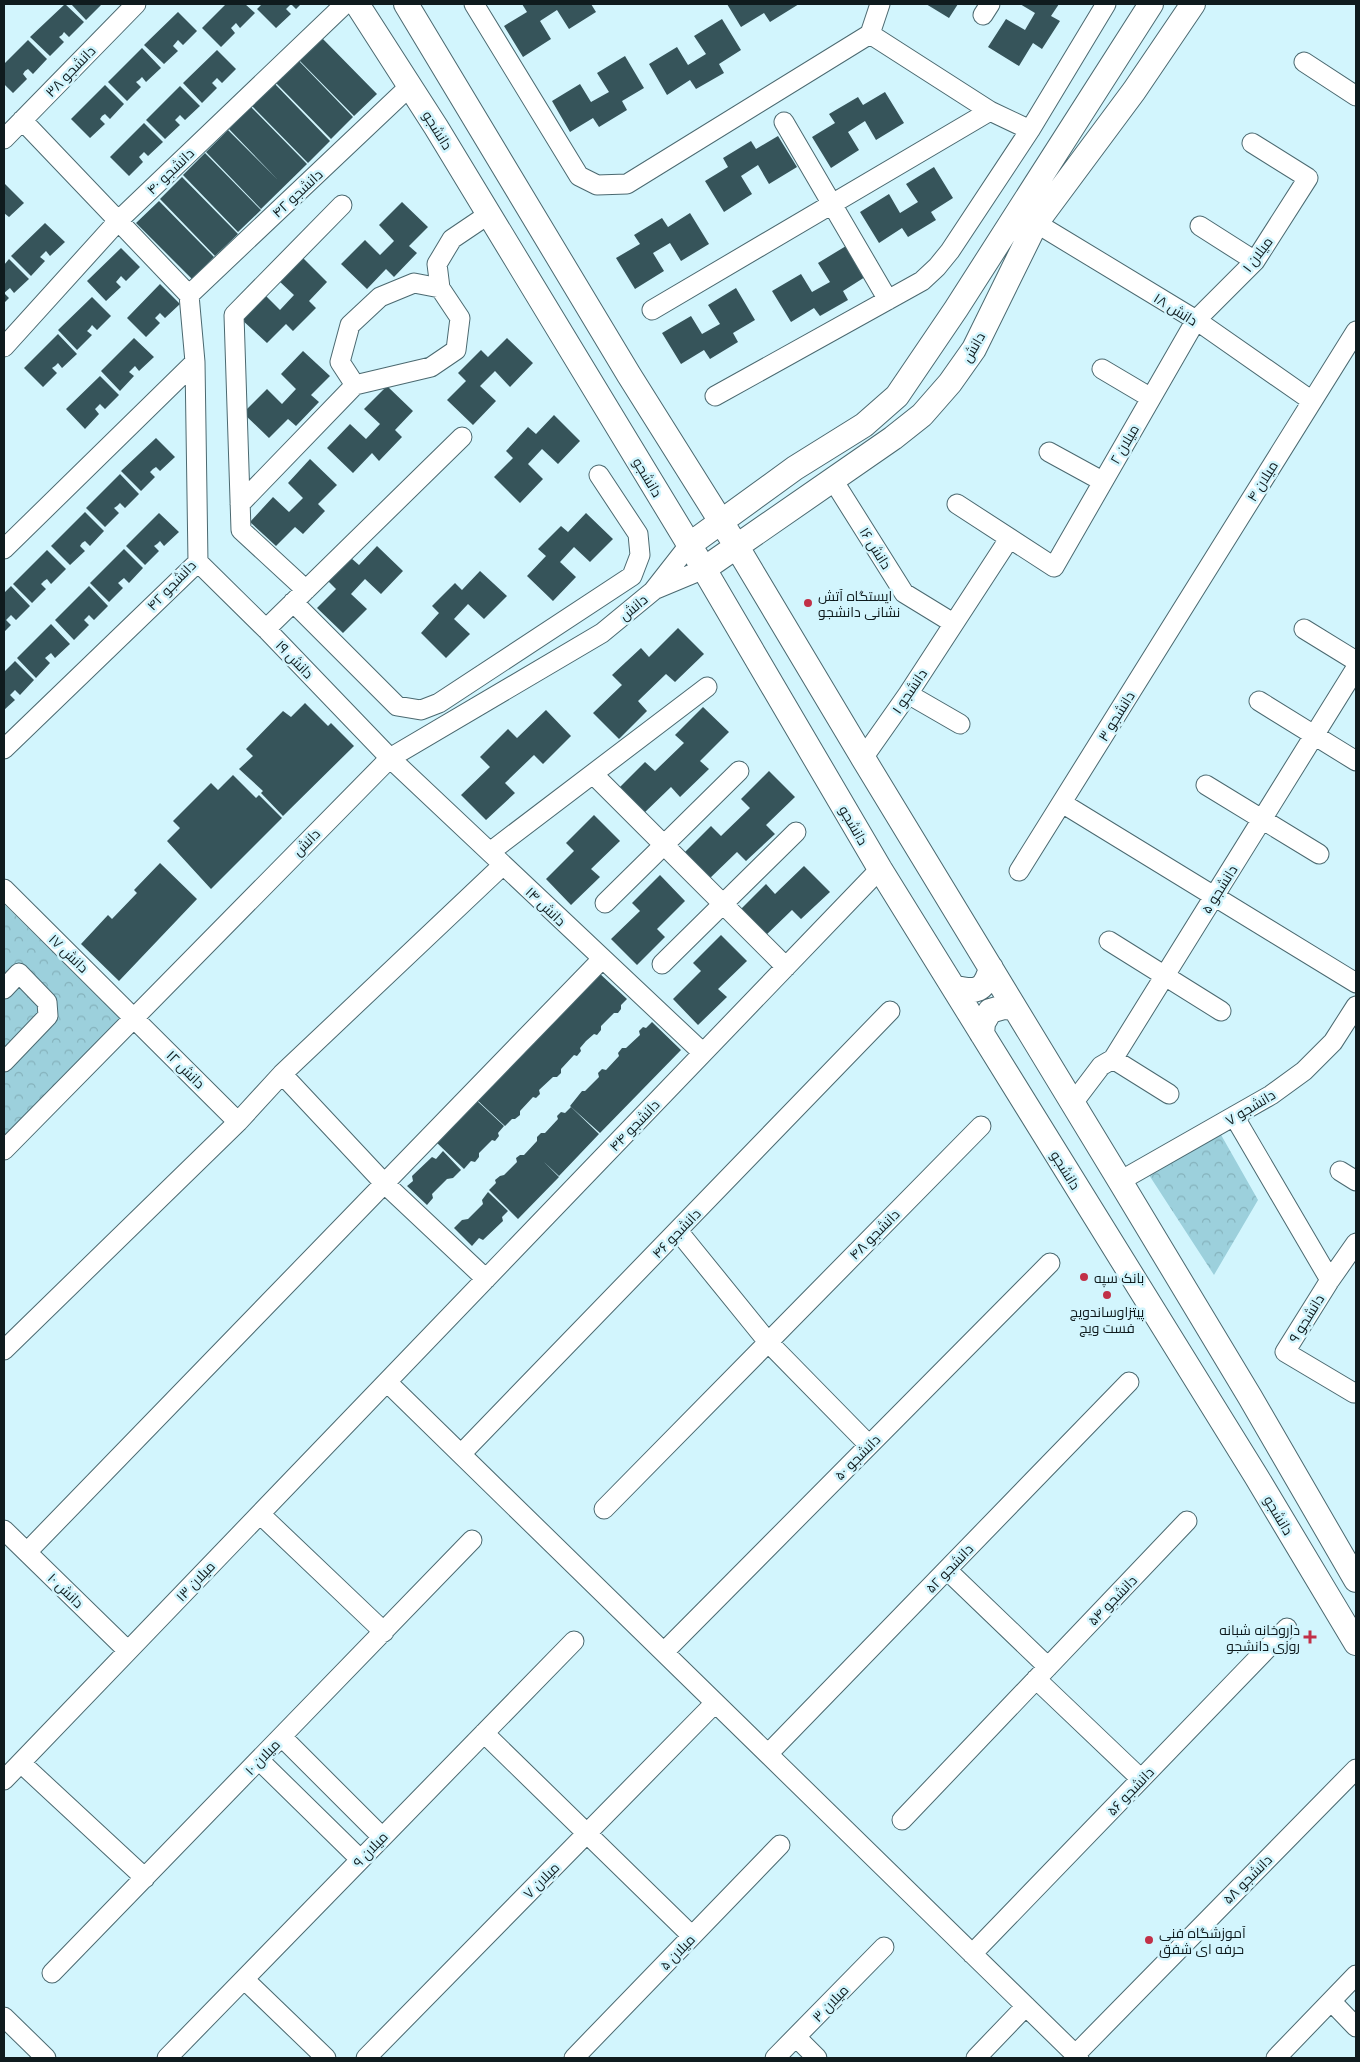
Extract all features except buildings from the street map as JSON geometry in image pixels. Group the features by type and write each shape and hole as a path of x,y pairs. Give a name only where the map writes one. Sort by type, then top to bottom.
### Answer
{"main road":[{"name":"دانشجو","path":"357,4 489,214 690,545 880,869 1256,1476 1356,1643"},
{"path":"406,4 629,375 736,546 862,758 1354,1567"},
{"name":"دانش","path":"690,545 795,468 864,425 898,396 956,309 1151,4"},
{"name":"دانش","path":"704,569 893,438 915,421 950,383 974,349 1036,223 1134,91 1193,4"},
{"path":"1108,70 1134,91"},
{"path":"953,987 970,992 980,988 987,981 991,968"},
{"path":"982,1034 983,1023 990,1011 1004,1007 1015,1008"}],"street":[{"name":"دانشجو ۳۸","path":"4,139 136,4"},
{"name":"دانشجو ۴۰","path":"4,347 119,220 345,4"},
{"path":"474,4 579,176 597,185 627,184 870,34 880,4"},
{"path":"870,34 872,4"},
{"path":"715,396 922,281 937,267 950,251 1030,130 1106,4"},
{"path":"870,34 990,111 1030,130"},
{"path":"1304,62 1356,96"},
{"name":"دانشجو ۴۲","path":"4,749 198,562 195,362 189,295 410,86"},
{"path":"652,310 990,111"},
{"path":"22,120 189,295"},
{"path":"784,122 888,300"},
{"name":"میلان ۱","path":"1196,320 1255,261 1308,178 1252,143"},
{"path":"342,205 234,315 241,530 398,706 421,710 439,703 632,576 640,555 638,534 599,475"},
{"path":"240,504 355,385 431,368 456,350 460,318 440,288 437,264 452,239 489,214"},
{"name":"دانش ۱۸","path":"1036,223 1196,320 1312,401"},
{"path":"1200,226 1255,261"},
{"path":"355,385 340,362 350,326 380,297 414,283 440,288"},
{"name":"میلان ۲","path":"1009,539 1054,567 1196,320"},
{"path":"1312,401 1356,331"},
{"path":"4,549 195,362"},
{"path":"1102,369 1151,398"},
{"name":"میلان ۴","path":"1212,560 1312,401"},
{"path":"266,629 462,437"},
{"path":"1049,452 1102,481"},
{"name":"دانش ۱۶","path":"833,480 904,593 953,623"},
{"path":"953,623 1009,539 957,504"},
{"name":"دانش","path":"4,1150 390,758 602,633 653,591 690,545"},
{"name":"دانشجو ۳","path":"1019,871 1178,618 1212,560"},
{"name":"دانش ۱۹","path":"198,562 266,629 390,758"},
{"name":"دانش","path":"653,591 704,569"},
{"name":"دانشجو ۱","path":"862,758 908,694 953,623"},
{"path":"1304,628 1356,661"},
{"name":"دانشجو ۵","path":"1073,1103 1100,1066 1113,1059 1356,668"},
{"path":"4,1350 238,1122 282,1074 497,859 593,774 707,688"},
{"path":"908,694 960,724"},
{"path":"1259,701 1356,761"},
{"name":"دانش ۱۴","path":"390,758 704,1053"},
{"path":"605,903 739,771"},
{"path":"593,774 786,968"},
{"path":"1206,784 1319,854"},
{"path":"1062,803 1356,983"},
{"path":"662,964 796,832"},
{"name":"دانشجو ۴۴","path":"387,1382 880,869"},
{"name":"دانش ۱۷","path":"4,889 134,1017"},
{"path":"1109,941 1221,1011"},
{"path":"27,1552 602,959"},
{"path":"4,989 19,973 47,1002 48,1016 4,1062"},
{"name":"دانشجو ۷","path":"1120,1181 1271,1095 1304,1071 1333,1042 1356,1006"},
{"name":"دانشجو ۴۶","path":"461,1454 890,1011"},
{"name":"دانش ۱۲","path":"134,1017 238,1122"},
{"path":"1113,1059 1169,1094"},
{"path":"282,1074 384,1183 486,1279"},
{"path":"1234,1116 1330,1280"},
{"name":"دانشجو ۴۸","path":"604,1509 981,1126"},
{"path":"1340,1171 1356,1181"},
{"path":"678,1231 768,1342 869,1445"},
{"name":"دانشجو ۹","path":"1354,1393 1285,1352 1330,1280 1356,1243"},
{"name":"دانشجو ۵۰","path":"664,1652 1050,1262"},
{"path":"387,1382 1077,2056"},
{"name":"میلان ۱۳","path":"4,1780 387,1382"},
{"name":"دانشجو ۵۲","path":"768,1754 1129,1382"},
{"path":"260,1514 384,1632"},
{"name":"دانشجو ۵۴","path":"902,1820 1187,1521"},
{"name":"دانش ۱۰","path":"4,1530 128,1651"},
{"name":"میلان ۱۰","path":"52,1973 472,1540"},
{"path":"947,1570 1141,1779"},
{"name":"دانشجو ۵۶","path":"972,1954 1288,1628"},
{"name":"میلان ۹","path":"166,2058 574,1641"},
{"name":"میلان ۷","path":"366,2058 715,1702"},
{"path":"484,1733 692,1936"},
{"path":"282,1737 382,1837"},
{"path":"259,1760 360,1860"},
{"path":"21,1763 145,1878"},
{"name":"دانشجو ۵۸","path":"1077,2056 1356,1769"},
{"name":"میلان ۵","path":"574,2058 780,1845"},
{"name":"میلان ۳","path":"775,2058 884,1947"},
{"path":"1276,2058 1356,1975"},
{"path":"244,1979 326,2058"},
{"path":"1331,2001 1356,2027"},
{"path":"976,2058 1026,2006"},
{"path":"4,2017 46,2058"},
{"path":"796,2037 817,2058"}],"green space":[{"path":"4,904 120,1018 4,1136"},
{"path":"1220,1133 1258,1200 1214,1275 1149,1175"}],"place":[{"name":"ایستگاه آتش نشانی دانشجو","path":"808,603"},
{"name":"بانک سپه","path":"1084,1277"},
{"name":"پیتزاوساندویچ فست ویچ","path":"1107,1295"},
{"name":"داروخانه شبانه روزی دانشجو","path":"1310,1637"},
{"name":"آموزشگاه فنی حرفه ای شفق","path":"1149,1940"}]}
